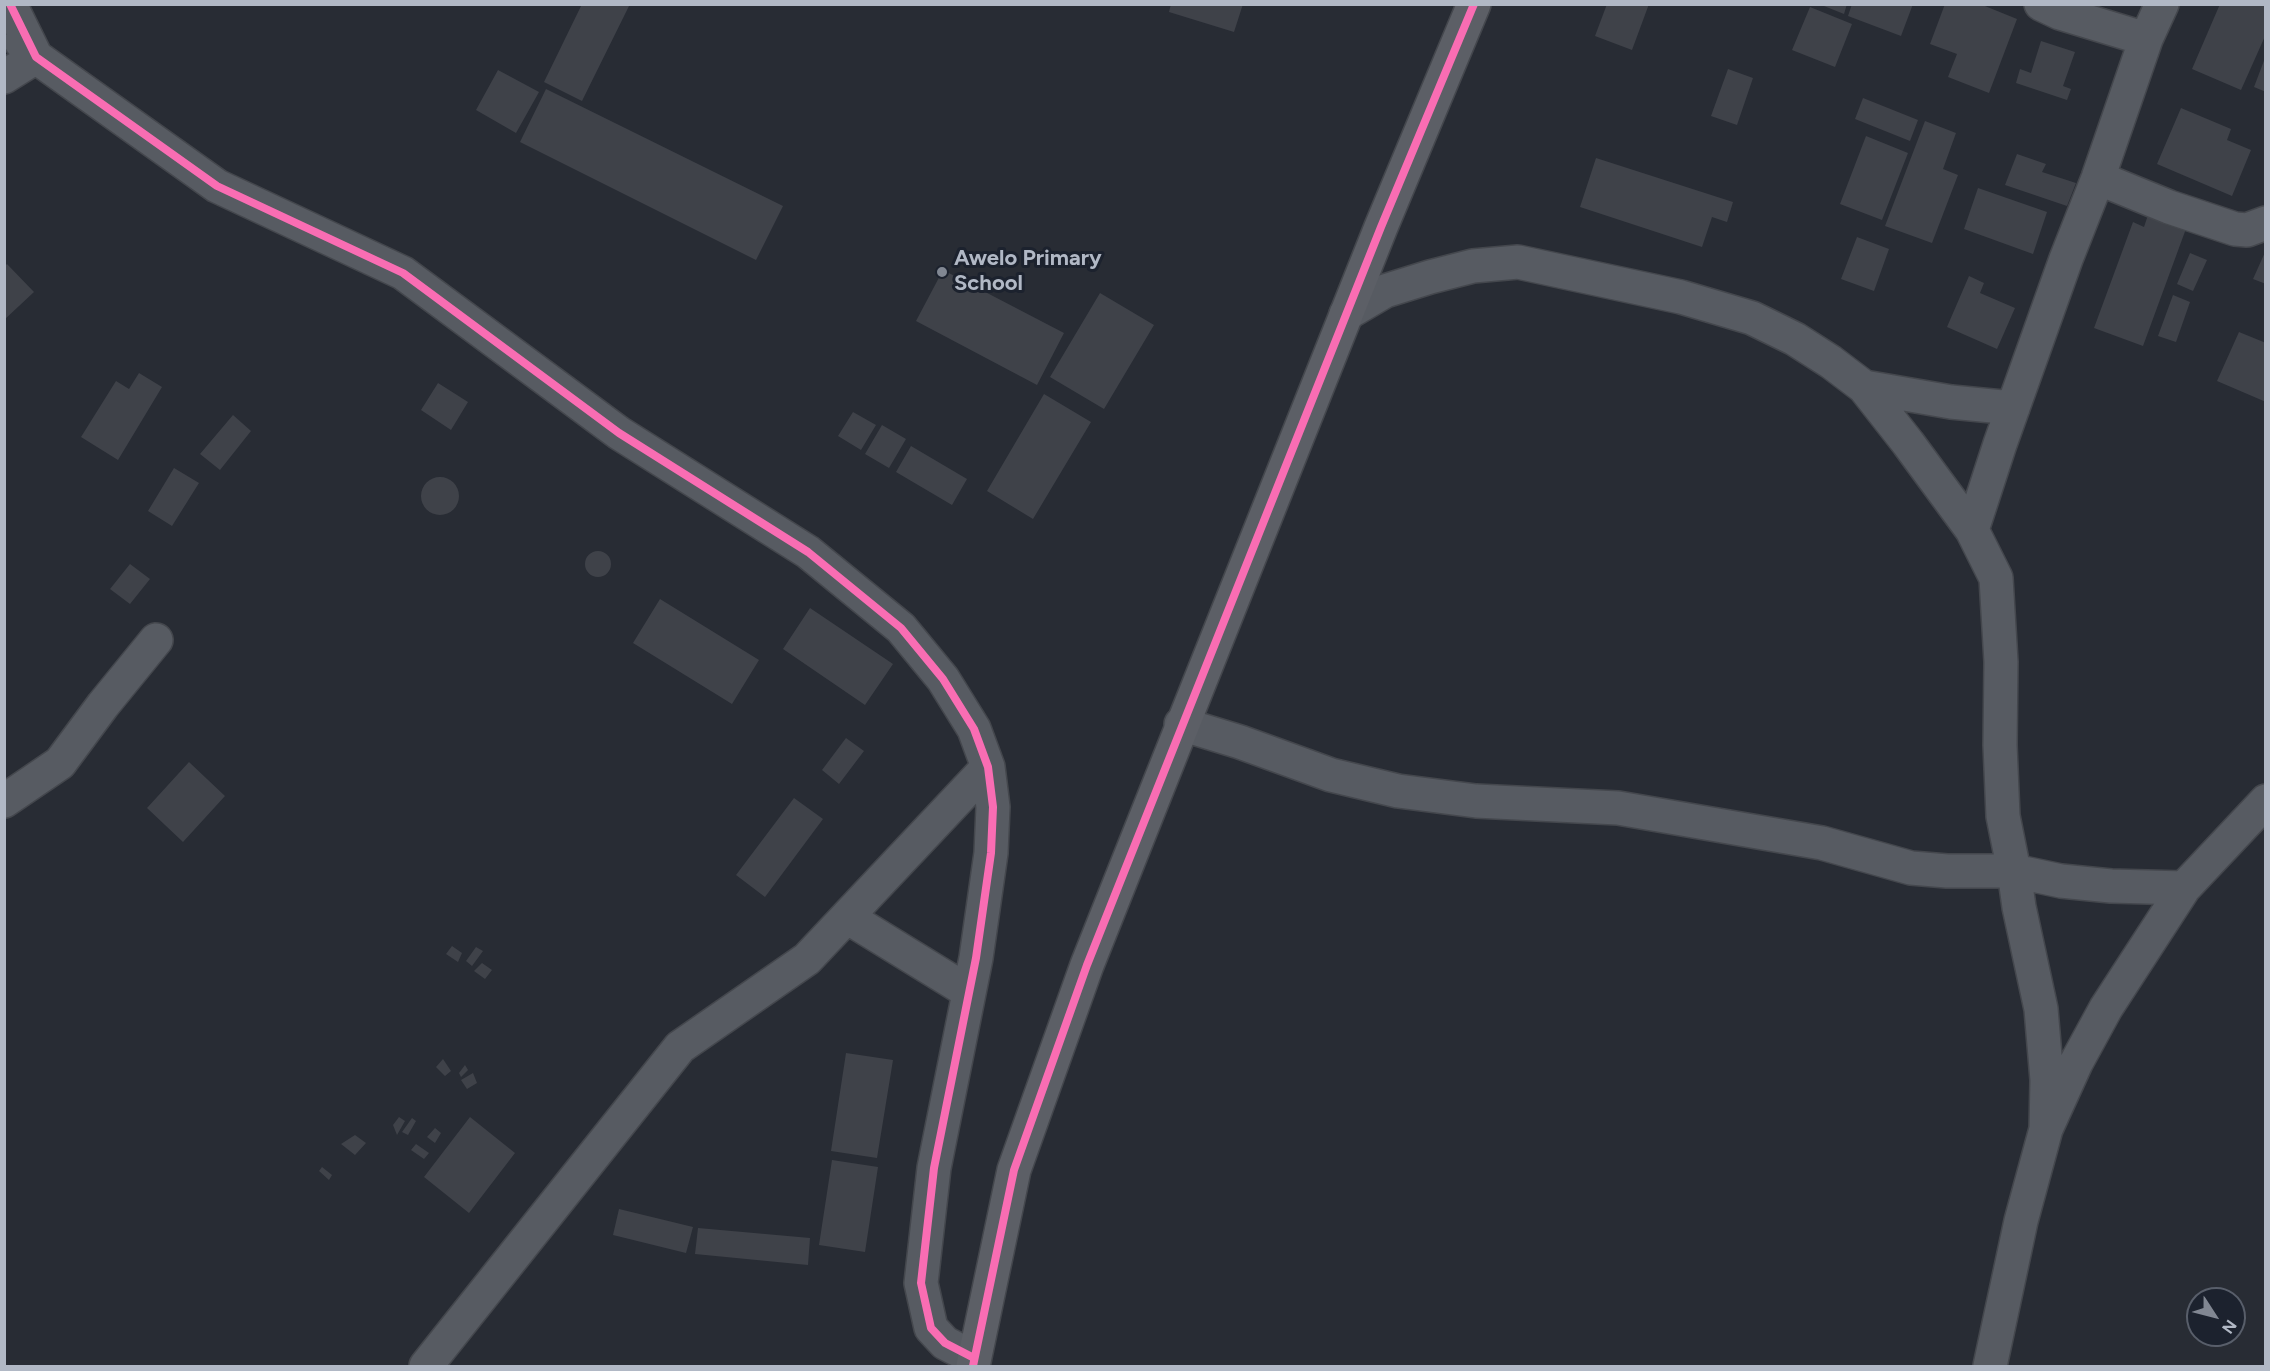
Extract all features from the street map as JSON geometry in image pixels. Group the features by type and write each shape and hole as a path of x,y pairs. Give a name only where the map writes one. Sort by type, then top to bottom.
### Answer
{"street":[{"path":"10,4 36,57"},
{"path":"4,26 36,57 217,186 403,273 619,433 808,552 901,628 942,679 974,729 988,767 993,807 991,853 969,992 934,1168 921,1283 931,1328 945,1343 974,1362 1014,1170 1087,965 1346,314 1474,4"},
{"path":"2041,4 2060,13 2146,39"},
{"path":"1972,530 2013,408 2098,178 2146,39 2162,4"},
{"path":"4,78 36,57"},
{"path":"2098,178 2169,207 2235,229 2247,230 2265,223"},
{"path":"1346,314 1385,291 1430,277 1473,266 1518,262 1671,295 1752,318 1795,339 1864,387 1972,530 1995,578 2001,662 2002,804 2019,907 2041,1009 2047,1080 2046,1129"},
{"path":"1864,387 1951,402 2013,408"},
{"path":"4,801 60,763 156,640"},
{"path":"1181,724 1240,742 1331,775 1398,791 1476,801 1618,808 1822,843 1911,868 1947,871 2014,871 2111,886 2184,888"},
{"path":"426,1366 681,1047 807,959 988,767"},
{"path":"1990,1366 2021,1221 2046,1129 2076,1063 2106,1008 2184,888 2265,801"},
{"path":"847,917 969,992"}],"building":[{"path":"582,4 630,4 582,101 544,82"},
{"path":"1171,4 1243,4 1234,32 1169,12"},
{"path":"1607,4 1649,4 1632,50 1595,36"},
{"path":"1819,4 1847,4 1844,14"},
{"path":"1852,4 1913,4 1901,36 1848,16"},
{"path":"1945,4 1980,4 2017,19 1989,93 1948,77 1957,54 1930,44"},
{"path":"2220,4 2266,4 2266,34 2241,90 2192,69"},
{"path":"1810,7 1852,24 1835,67 1792,50"},
{"path":"2041,41 2075,52 2063,86 2071,89 2067,100 2016,83 2020,69 2031,73"},
{"path":"2266,58 2266,92 2254,87"},
{"path":"1728,69 1753,78 1737,125 1711,116"},
{"path":"498,70 539,92 516,133 476,110"},
{"path":"546,89 783,206 756,260 520,142"},
{"path":"1863,98 1918,120 1910,141 1855,119"},
{"path":"2181,108 2231,129 2227,140 2251,150 2232,196 2157,164"},
{"path":"1925,121 1956,133 1943,169 1958,175 1932,243 1885,226"},
{"path":"1866,136 1908,153 1882,220 1840,204"},
{"path":"2017,154 2046,164 2042,172 2076,183 2067,206 2005,185"},
{"path":"1596,158 1733,202 1727,222 1712,217 1702,247 1580,207"},
{"path":"1978,188 2047,212 2033,254 1964,229"},
{"path":"2149,212 2187,226 2143,346 2094,328 2133,222 2144,227"},
{"path":"1857,237 1889,249 1874,291 1841,279"},
{"path":"2266,250 2266,284 2253,279"},
{"path":"2190,253 2207,260 2193,291 2177,284"},
{"path":"7,264 34,292 4,320 4,267"},
{"path":"943,270 1064,333 1037,385 916,321"},
{"path":"1969,276 1984,283 1980,293 2015,308 1997,349 1947,327"},
{"path":"1100,293 1154,325 1104,409 1050,377"},
{"path":"2173,295 2190,302 2176,342 2158,336"},
{"path":"2239,332 2266,343 2266,402 2217,381"},
{"path":"139,373 162,387 118,460 81,437 116,381 129,389"},
{"path":"438,383 468,402 451,430 421,410"},
{"path":"1044,394 1091,422 1033,519 987,491"},
{"path":"853,412 876,425 861,450 838,436"},
{"path":"233,415 251,431 220,470 200,454"},
{"path":"882,425 906,439 889,468 865,454"},
{"path":"911,446 967,479 952,505 896,472"},
{"path":"174,468 199,483 172,526 148,511"},
{"path":"440,477 453,483 459,496 453,509 440,515 427,509 421,496 427,483"},
{"path":"598,551 607,555 611,564 607,573 598,577 589,573 585,564 589,555"},
{"path":"130,564 150,579 130,604 110,589"},
{"path":"660,599 759,660 732,704 633,643"},
{"path":"810,608 893,664 865,705 783,649"},
{"path":"846,738 864,751 839,784 822,770"},
{"path":"189,762 225,796 183,842 147,808"},
{"path":"794,798 823,819 765,897 736,875"},
{"path":"452,946 462,953 458,962 446,954"},
{"path":"476,947 483,951 472,966 466,961"},
{"path":"482,963 492,970 485,979 474,971"},
{"path":"846,1053 893,1060 877,1158 831,1151"},
{"path":"443,1059 451,1071 445,1076 436,1067"},
{"path":"465,1065 468,1070 461,1077 459,1073"},
{"path":"473,1073 477,1083 467,1089 461,1080"},
{"path":"399,1117 405,1121 397,1135 393,1125"},
{"path":"470,1117 515,1153 469,1213 424,1177"},
{"path":"412,1118 416,1121 408,1135 402,1132"},
{"path":"435,1128 441,1133 435,1143 427,1137"},
{"path":"355,1135 366,1143 355,1155 341,1144"},
{"path":"416,1144 429,1153 424,1159 411,1150"},
{"path":"832,1160 878,1167 865,1252 819,1245"},
{"path":"322,1167 332,1175 329,1180 319,1171"},
{"path":"619,1209 693,1227 686,1253 613,1235"},
{"path":"698,1228 810,1238 808,1265 695,1254"}],"cycle path":[{"path":"10,4 36,57 217,186 403,273 619,433 808,552 901,628 943,679 974,729 988,767 993,807 991,853 976,958 934,1168 921,1283 931,1328 945,1343 974,1358"},
{"path":"973,1366 1014,1170 1087,965 1381,227 1474,4"}],"place":[{"name":"Awelo Primary School","path":"942,272"}]}
